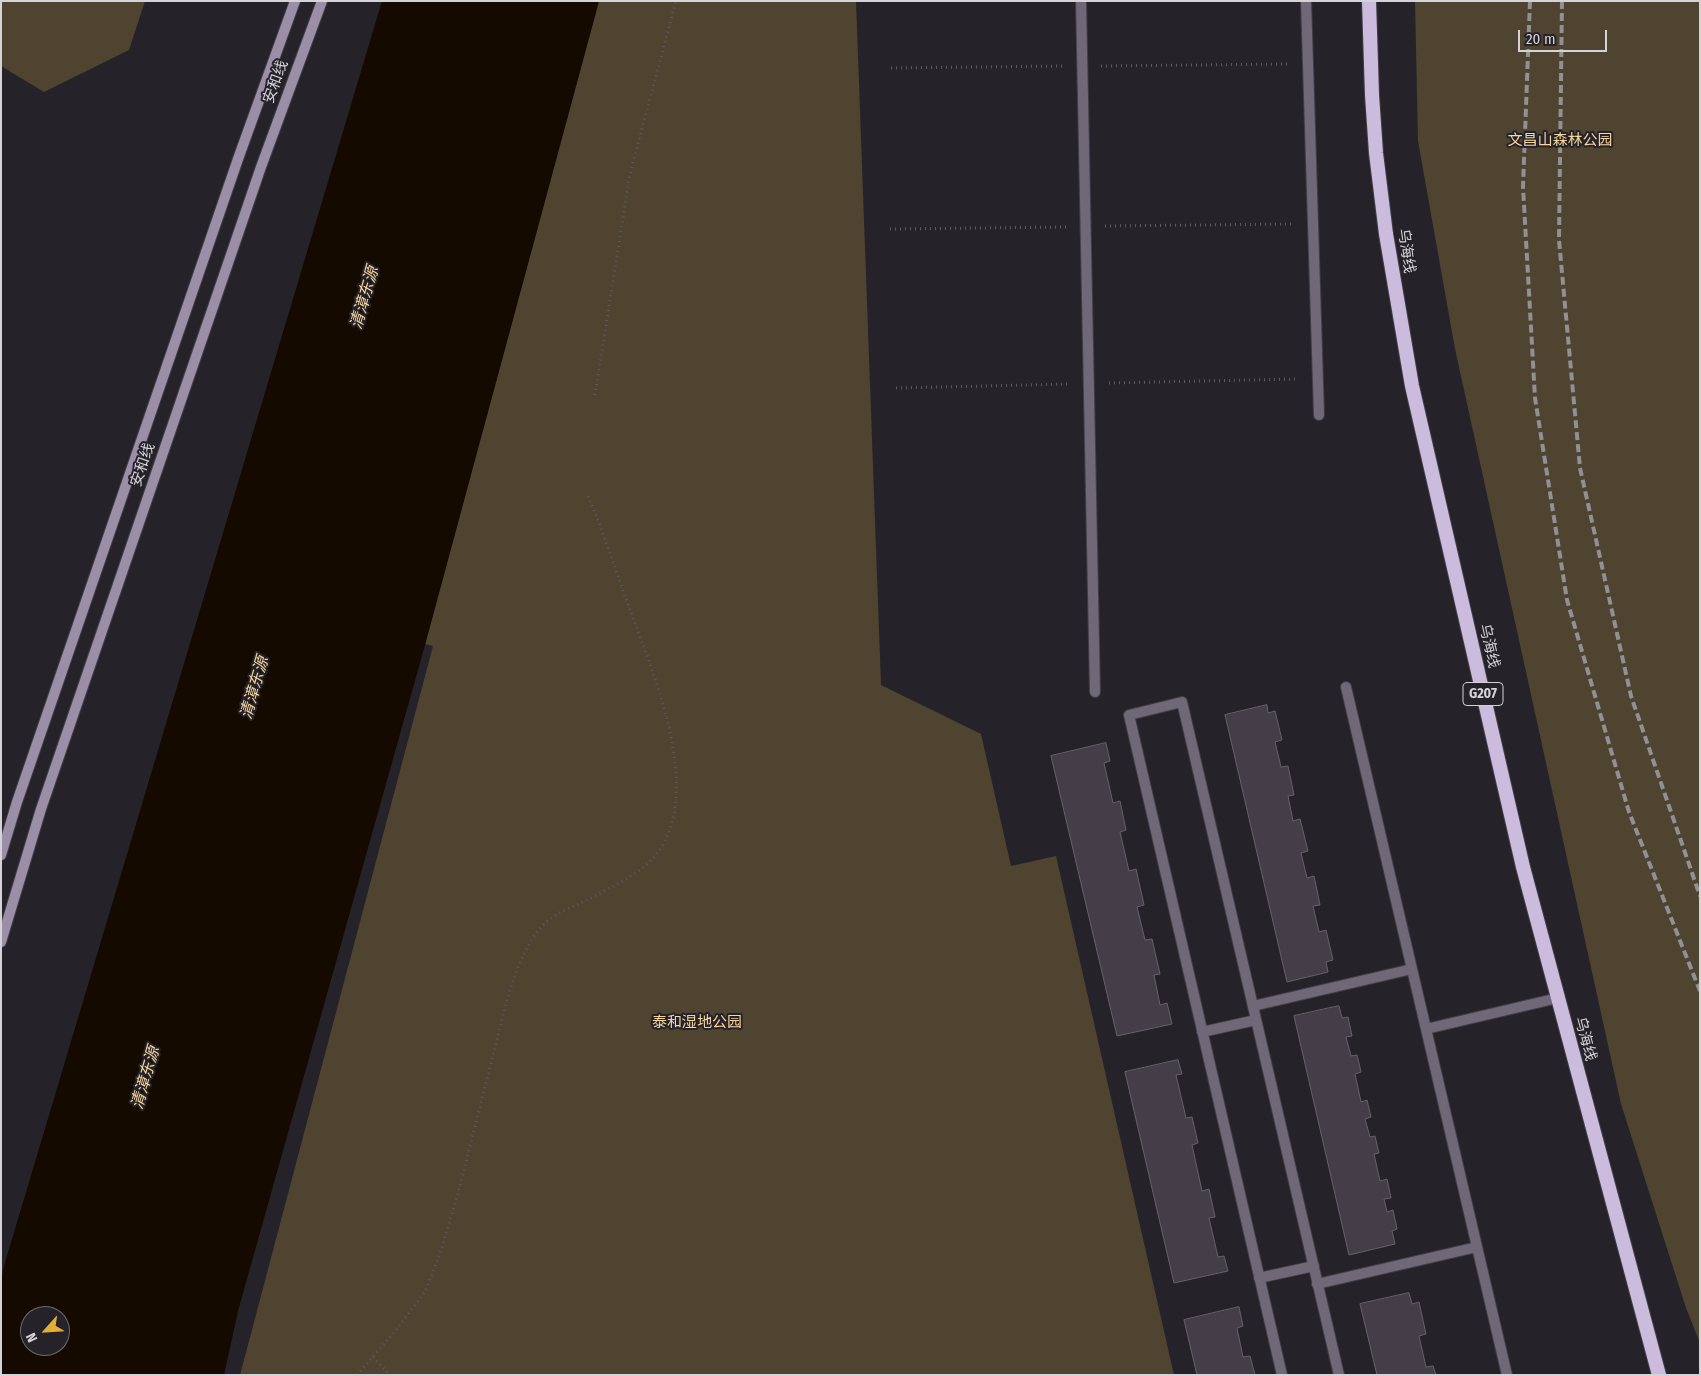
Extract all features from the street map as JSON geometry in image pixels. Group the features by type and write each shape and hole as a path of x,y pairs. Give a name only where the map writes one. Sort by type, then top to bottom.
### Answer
{"highway":[{"name":"乌海线","path":"1369,1 1376,153 1386,234 1412,386 1523,867 1660,1375"}],"main road":[{"name":"安和线","path":"1,855 20,793 238,159 296,1"},
{"name":"安和线","path":"1,942 47,791 261,167 322,1"}],"street":[{"path":"1081,1 1095,692"},
{"path":"1306,1 1319,415"},
{"path":"1346,688 1506,1375"},
{"path":"1282,1375 1128,715 1182,702 1339,1375"},
{"path":"1253,1006 1412,969"},
{"path":"1426,1029 1558,998"},
{"path":"1202,1032 1256,1020"},
{"path":"1317,1284 1477,1247"},
{"path":"1260,1278 1314,1266"}],"path":[{"path":"595,395 630,174 676,1"},
{"path":"357,1375 396,1330 425,1292 441,1251 462,1182 507,1000 516,971 527,949 539,930 551,918 614,886 647,863 663,844 672,822 676,778 675,759 668,725 653,674 587,493"},
{"path":"373,1357 390,1375"}],"green space":[{"path":"1,1 145,1 129,50 44,92 1,66"},
{"name":"泰和湿地公园","path":"599,1 856,1 881,685 981,734 1011,866 1056,856 1174,1375 240,1375 433,646 425,644"},
{"name":"文昌山森林公园","path":"1415,1 1700,1 1700,1343 1686,1308 1621,1104 1455,349 1418,141"}],"water":[{"name":"清漳东源","path":"382,1 599,1 425,645 238,1311 224,1375 1,1375 1,1279"}],"building":[{"path":"1267,705 1268,713 1275,711 1282,740 1275,742 1281,767 1288,766 1294,795 1288,796 1293,821 1300,819 1308,851 1301,853 1307,878 1314,876 1320,905 1313,906 1319,932 1326,930 1333,960 1326,962 1328,972 1287,982 1225,715"},
{"path":"1106,743 1110,761 1104,763 1113,803 1120,801 1126,830 1120,832 1129,871 1136,869 1144,905 1137,907 1145,940 1152,939 1160,974 1154,975 1160,1005 1167,1003 1172,1024 1117,1036 1051,756"},
{"path":"1339,1006 1342,1018 1348,1017 1352,1036 1346,1037 1351,1056 1357,1055 1361,1072 1355,1074 1361,1102 1367,1100 1371,1117 1365,1119 1370,1137 1375,1136 1379,1153 1374,1154 1380,1181 1387,1179 1391,1198 1384,1199 1387,1212 1393,1210 1397,1229 1392,1231 1395,1244 1349,1255 1294,1016"},
{"path":"1178,1060 1182,1074 1176,1075 1186,1118 1192,1117 1198,1143 1192,1145 1202,1191 1209,1189 1215,1217 1209,1218 1218,1257 1224,1256 1228,1271 1174,1283 1125,1072"},
{"path":"1409,1293 1412,1304 1419,1302 1426,1334 1419,1336 1426,1367 1433,1366 1436,1375 1377,1375 1360,1304"},
{"path":"1239,1307 1243,1326 1237,1328 1243,1357 1250,1356 1255,1375 1197,1375 1184,1320"}],"railway":[{"path":"1530,1 1523,187 1535,398 1567,600 1629,812 1700,991"},
{"path":"1562,1 1559,240 1580,468 1631,696 1700,896"}]}
